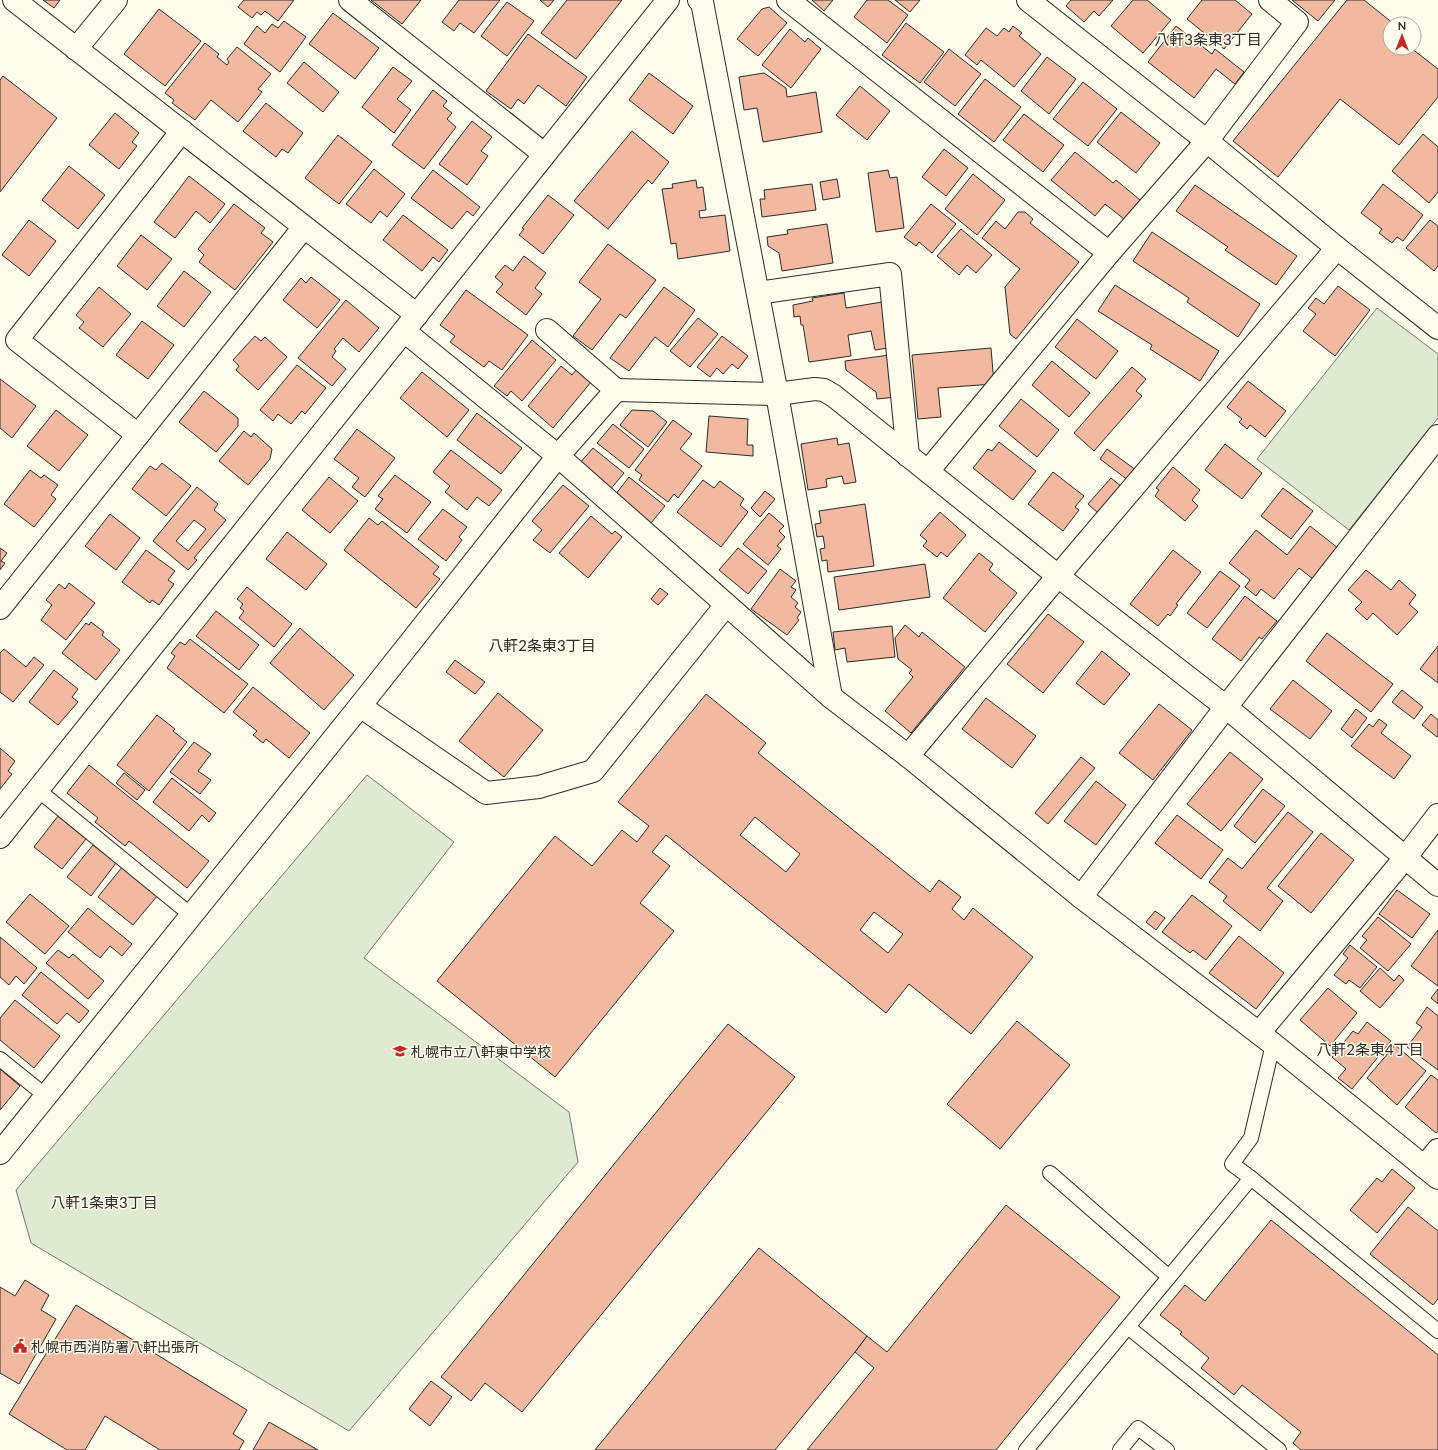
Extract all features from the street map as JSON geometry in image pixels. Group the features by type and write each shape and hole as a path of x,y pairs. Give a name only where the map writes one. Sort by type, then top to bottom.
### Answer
{"street":[{"path":"14,0 304,227 558,456 831,696 908,756 1081,897 1266,1038 1431,1172 1438,1150"},
{"path":"76,49 116,0"},
{"path":"350,0 544,154"},
{"path":"0,837 668,0"},
{"path":"788,0 1109,252"},
{"path":"1028,0 1207,141 1337,248 1438,328"},
{"path":"928,471 1109,252 1207,141 1297,22 1270,0"},
{"path":"701,1 777,394 831,696"},
{"path":"138,434 17,340 182,131"},
{"path":"0,608 304,227"},
{"path":"908,756 1058,576 1337,248"},
{"path":"758,293 890,274 908,456"},
{"path":"547,330 616,390 777,394 815,389 824,390 834,396 1058,576 1226,707 1438,885"},
{"path":"0,1153 360,706 558,456 616,390"},
{"path":"1081,897 1226,707 1438,436"},
{"path":"360,706 486,793 539,787 594,771 726,605"},
{"path":"1266,1038 1438,815"}],"lane":[{"path":"38,790 191,915"},
{"path":"1266,1038 1251,1138 1232,1164 1438,1331"},
{"path":"0,1059 46,1096"},
{"path":"1050,1173 1169,1277"},
{"path":"1026,1450 1251,1178"},
{"path":"1128,1327 1279,1450"},
{"path":"1120,1450 1138,1428 1167,1450"}],"green space":[{"path":"1377,308 1438,354 1438,418 1349,530 1257,459"},
{"path":"367,775 454,842 364,958 569,1112 578,1162 349,1431 31,1243 16,1190"}],"building":[{"path":"43,0 60,0 54,8"},
{"path":"244,0 294,0 278,21 265,11 261,15 257,12 252,18 238,7"},
{"path":"371,0 421,0 402,24"},
{"path":"459,0 500,0 474,33 460,23 454,31 442,22"},
{"path":"540,0 554,0 548,7"},
{"path":"567,0 622,0 576,59 541,33"},
{"path":"812,0 833,0 824,11"},
{"path":"867,0 888,0 908,15 887,43 854,17"},
{"path":"895,0 920,0 910,12"},
{"path":"1071,0 1113,0 1099,16 1094,11 1084,22 1066,6"},
{"path":"1133,0 1147,0 1171,20 1143,53 1111,26"},
{"path":"1202,0 1235,0 1252,14 1224,49 1187,19"},
{"path":"1292,0 1335,0 1318,21"},
{"path":"1347,0 1364,0 1384,16 1382,16 1382,56 1421,56 1438,69 1438,97 1399,145 1340,99 1278,177 1233,141"},
{"path":"507,2 534,21 507,56 481,36"},
{"path":"769,7 787,23 758,56 737,39 762,9"},
{"path":"159,9 201,41 165,86 124,54"},
{"path":"333,13 379,48 355,79 309,44"},
{"path":"284,21 306,37 280,72 244,44 257,26 265,33 272,24 278,28"},
{"path":"906,23 944,52 920,83 882,55"},
{"path":"1013,26 1022,33 1019,36 1041,54 1014,87 981,60 977,65 965,55 986,28 997,36 1004,28 1009,32"},
{"path":"1176,26 1212,54 1215,49 1244,72 1235,84 1216,69 1194,98 1148,62"},
{"path":"790,29 805,42 808,38 821,49 791,88 762,65"},
{"path":"528,34 587,77 566,106 538,85 524,104 518,99 511,109 486,91"},
{"path":"205,43 219,54 217,57 227,65 229,62 227,59 237,47 271,74 258,89 262,92 238,122 211,100 195,120 172,103 174,100 165,93"},
{"path":"949,49 981,74 955,106 924,82"},
{"path":"1047,57 1076,79 1049,114 1021,91"},
{"path":"304,62 339,92 323,112 287,83"},
{"path":"393,67 412,81 397,99 411,110 394,133 362,107"},
{"path":"649,73 693,106 673,134 629,100"},
{"path":"764,73 786,88 787,97 816,92 822,132 763,142 757,108 744,110 739,77"},
{"path":"3,76 57,118 0,192 0,80"},
{"path":"985,79 1021,107 994,142 958,114"},
{"path":"1083,82 1117,109 1088,146 1053,119"},
{"path":"860,86 890,111 867,140 836,115"},
{"path":"433,90 447,101 443,106 452,113 447,119 456,127 424,169 392,145"},
{"path":"266,103 303,133 288,153 282,149 276,157 243,131"},
{"path":"1121,112 1160,143 1136,173 1097,142"},
{"path":"115,113 139,133 132,142 137,146 119,169 89,145"},
{"path":"1024,114 1064,145 1043,172 1003,140"},
{"path":"472,121 492,137 481,151 488,156 467,185 439,164"},
{"path":"632,131 669,162 652,184 648,180 608,229 574,201"},
{"path":"1423,134 1438,147 1438,192 1429,203 1392,171"},
{"path":"338,135 372,162 339,204 305,178"},
{"path":"944,149 968,168 946,196 922,177"},
{"path":"1075,152 1113,183 1116,180 1140,200 1124,219 1105,204 1095,216 1051,180"},
{"path":"69,166 105,195 78,229 42,200"},
{"path":"374,169 405,194 387,217 380,211 371,223 346,204"},
{"path":"433,170 480,207 473,216 467,211 452,229 411,198"},
{"path":"888,170 890,178 897,177 904,228 876,232 868,173"},
{"path":"973,174 1005,200 977,235 945,209"},
{"path":"189,176 225,204 210,223 196,211 175,238 154,222"},
{"path":"837,179 840,197 823,200 820,182"},
{"path":"696,180 697,188 703,187 706,210 699,211 700,218 725,215 730,251 678,259 676,243 671,244 662,189 673,188 672,184"},
{"path":"812,184 816,210 762,217 760,199 765,199 764,190"},
{"path":"1383,184 1423,215 1403,241 1397,237 1392,243 1379,233 1382,229 1361,213"},
{"path":"1195,185 1297,256 1276,285 1225,250 1228,247 1176,211"},
{"path":"548,195 574,215 543,254 519,235 524,229 522,228"},
{"path":"234,204 265,228 261,233 273,242 235,290 199,262 204,255 198,249"},
{"path":"931,204 956,224 932,253 919,242 916,246 904,237"},
{"path":"1018,212 1025,212 1033,219 1030,223 1079,262 1016,339 1010,334 1005,287 1020,269 982,238 996,221 1005,229"},
{"path":"403,215 448,250 439,262 433,257 422,271 383,240"},
{"path":"29,220 56,241 29,276 2,255"},
{"path":"1430,220 1438,226 1438,266 1434,271 1406,248"},
{"path":"827,224 833,263 782,271 779,253 768,246 767,237 788,234 787,230"},
{"path":"961,229 992,255 976,273 967,265 959,275 937,256"},
{"path":"1152,232 1260,304 1238,337 1187,302 1189,298 1133,261"},
{"path":"141,235 172,259 147,290 117,266"},
{"path":"608,244 656,280 626,318 620,314 592,350 573,336 601,299 579,282"},
{"path":"524,256 546,273 535,288 542,294 526,315 496,292 503,284 495,277 505,265 513,271"},
{"path":"184,271 211,292 184,327 157,306"},
{"path":"311,277 340,300 317,328 283,300 301,278 306,283"},
{"path":"1115,285 1219,351 1200,381 1150,349 1152,345 1098,311"},
{"path":"1338,286 1370,310 1335,356 1303,331 1316,314 1308,308 1316,298 1324,304"},
{"path":"99,287 131,314 103,347 79,328 84,322 76,315"},
{"path":"664,287 695,310 668,347 655,337 629,371 610,358"},
{"path":"466,290 528,335 502,370 489,361 484,367 450,342 455,336 440,325"},
{"path":"844,293 846,308 882,302 888,348 875,350 871,331 848,335 851,356 809,362 803,325 801,325 800,316 794,317 793,305 813,301 812,298"},
{"path":"346,300 379,328 359,352 343,338 334,349 336,351 332,357 346,369 332,386 298,358"},
{"path":"698,318 718,334 690,367 670,351"},
{"path":"1077,319 1118,351 1096,379 1055,347"},
{"path":"142,321 174,345 148,379 116,355"},
{"path":"255,336 261,341 265,337 287,357 258,390 236,370 239,366 233,360"},
{"path":"722,336 748,356 738,369 732,364 723,374 717,368 710,377 697,367"},
{"path":"532,340 556,360 522,401 511,391 507,396 494,386"},
{"path":"991,348 994,384 938,388 941,417 918,419 912,355"},
{"path":"890,355 896,397 877,399 876,392 846,370 845,361"},
{"path":"1052,361 1090,393 1069,417 1032,385"},
{"path":"297,365 326,388 305,414 302,411 291,424 278,414 273,421 260,410"},
{"path":"561,366 572,375 576,370 591,382 553,428 528,406"},
{"path":"1132,367 1146,379 1136,391 1142,396 1094,451 1074,433"},
{"path":"422,372 469,410 447,437 400,398"},
{"path":"0,379 36,406 12,438 0,428"},
{"path":"1248,381 1286,411 1265,437 1250,425 1247,429 1239,422 1242,419 1227,407"},
{"path":"204,391 238,418 238,426 216,452 179,422"},
{"path":"1021,399 1059,430 1037,457 999,426"},
{"path":"56,410 88,435 59,471 27,446"},
{"path":"632,410 653,411 667,422 648,447 620,425"},
{"path":"477,413 522,448 501,474 457,440"},
{"path":"709,416 748,419 747,445 753,445 753,456 706,452"},
{"path":"673,420 692,434 680,449 702,466 678,498 674,494 668,502 639,480 642,475 635,470"},
{"path":"613,424 644,449 629,468 597,443"},
{"path":"357,429 395,458 365,497 352,487 359,478 334,459"},
{"path":"244,431 251,437 254,433 272,449 270,459 248,485 219,461"},
{"path":"837,438 838,445 849,443 856,482 844,484 842,476 826,479 827,487 808,490 801,444"},
{"path":"999,442 1036,471 1013,500 973,468 988,449 992,451"},
{"path":"1225,444 1262,473 1242,499 1205,470"},
{"path":"593,448 624,473 609,491 578,465"},
{"path":"1107,449 1136,470 1128,480 1100,459"},
{"path":"451,450 502,490 489,506 477,497 467,510 445,492 450,486 433,472"},
{"path":"162,463 191,486 166,516 132,489 150,466 156,470"},
{"path":"1173,467 1200,490 1192,500 1198,506 1185,521 1155,496 1159,490 1156,488"},
{"path":"30,470 41,478 44,475 58,485 51,495 56,499 34,527 4,504"},
{"path":"1053,472 1084,496 1075,507 1079,510 1063,531 1028,504"},
{"path":"395,475 431,502 407,533 375,509 383,499 378,496"},
{"path":"329,477 358,501 330,533 302,510"},
{"path":"629,477 665,506 651,523 615,495"},
{"path":"1111,478 1122,487 1099,514 1088,504"},
{"path":"703,480 714,488 720,481 744,499 740,505 748,512 721,547 677,512"},
{"path":"563,485 589,506 550,553 533,540 542,530 532,521"},
{"path":"197,487 218,504 214,510 226,520 194,558 197,560 188,570 153,541","holes":["194,520 206,529 188,551 176,541"]},
{"path":"1283,488 1313,511 1291,539 1261,516"},
{"path":"765,491 775,499 760,517 751,508"},
{"path":"865,504 874,566 828,572 827,560 822,561 820,549 825,548 823,536 817,537 815,524 821,523 819,511"},
{"path":"443,509 467,527 459,537 462,540 446,561 418,539"},
{"path":"940,512 966,535 947,557 941,552 937,557 923,546 927,541 920,535"},
{"path":"769,513 784,526 779,531 785,537 777,546 781,549 768,565 743,544"},
{"path":"110,514 140,538 116,570 85,546"},
{"path":"591,516 612,534 615,531 622,537 588,578 559,553"},
{"path":"369,518 378,525 382,521 439,567 433,574 440,579 416,608 344,550"},
{"path":"1310,526 1338,548 1313,579 1299,568 1274,599 1261,589 1256,596 1245,587 1250,580 1229,563 1256,530 1287,555"},
{"path":"287,532 327,564 306,590 266,559"},
{"path":"0,548 7,553 1,561 5,563 0,570"},
{"path":"738,548 767,571 748,594 719,570"},
{"path":"146,550 175,571 168,580 174,584 159,605 152,600 150,603 122,582"},
{"path":"1173,550 1201,572 1176,604 1178,605 1170,616 1168,614 1158,626 1130,604"},
{"path":"979,553 993,564 989,570 1017,593 985,632 943,598"},
{"path":"925,564 930,597 839,610 834,577"},
{"path":"780,569 796,581 791,587 796,590 791,597 798,603 795,607 801,612 797,618 799,620 787,635 751,609"},
{"path":"1366,570 1391,590 1399,580 1416,595 1409,604 1418,612 1397,635 1373,613 1367,620 1355,609 1362,602 1348,590"},
{"path":"1220,571 1240,586 1207,628 1187,613"},
{"path":"69,583 95,603 66,640 41,620 52,605 46,600 59,584 65,589"},
{"path":"247,587 292,624 274,647 239,618 244,611 240,608 243,604 237,599"},
{"path":"660,588 668,594 658,605 651,599"},
{"path":"1245,596 1277,621 1262,639 1259,637 1241,661 1212,639"},
{"path":"216,611 259,645 239,670 196,636"},
{"path":"1048,614 1084,642 1043,693 1007,664"},
{"path":"91,622 104,632 102,635 120,650 96,680 62,653 86,623 89,625"},
{"path":"905,625 919,637 922,632 965,667 911,733 885,711 913,677 909,673 912,670 898,659 895,638"},
{"path":"892,626 895,657 847,662 845,648 835,650 833,632"},
{"path":"300,628 354,675 324,710 270,663"},
{"path":"1327,633 1393,684 1371,712 1306,661"},
{"path":"190,639 248,684 224,713 167,668 175,656 171,653 180,642 185,645"},
{"path":"1438,646 1438,683 1420,669"},
{"path":"4,649 26,667 34,657 44,665 13,702 0,692 0,653"},
{"path":"1102,651 1130,674 1104,705 1076,683"},
{"path":"455,660 485,682 475,694 446,672"},
{"path":"54,670 78,689 72,697 78,702 58,725 29,702"},
{"path":"1293,680 1332,711 1310,739 1270,709"},
{"path":"253,687 310,733 289,758 266,739 263,743 253,735 257,731 233,712"},
{"path":"1402,690 1423,707 1414,719 1392,702"},
{"path":"498,693 543,730 504,777 459,741"},
{"path":"706,694 766,743 758,753 930,892 939,880 961,897 952,909 964,920 973,908 1033,957 971,1034 909,984 886,1013 666,835 652,852 670,866 640,903 674,931 555,1077 437,981 555,836 592,866 622,830 637,842 649,826 618,802","holes":["755,817 800,854 786,872 740,835","874,912 903,934 888,953 860,930"]},
{"path":"986,698 1036,736 1012,768 962,729"},
{"path":"1159,704 1192,730 1153,780 1119,753"},
{"path":"1356,709 1367,718 1352,738 1341,729"},
{"path":"1431,714 1438,720 1437,737 1422,725"},
{"path":"157,715 175,729 173,731 187,742 149,791 117,765"},
{"path":"1379,719 1387,725 1381,733 1411,756 1394,779 1351,746 1369,724 1373,727"},
{"path":"194,742 211,754 198,771 211,780 200,794 170,772"},
{"path":"0,748 15,761 8,771 12,774 0,789"},
{"path":"1230,752 1263,779 1221,831 1187,804"},
{"path":"1081,757 1095,768 1048,824 1035,813"},
{"path":"89,765 209,861 187,888 129,841 125,846 95,822 98,818 67,793"},
{"path":"124,773 145,790 137,800 116,783"},
{"path":"172,778 216,813 209,822 202,815 189,831 153,802"},
{"path":"1096,781 1126,805 1096,845 1064,821"},
{"path":"1263,789 1285,806 1255,843 1234,826"},
{"path":"1288,812 1313,832 1267,888 1283,901 1260,931 1223,901 1227,896 1209,882 1228,858 1242,869"},
{"path":"1177,815 1223,850 1201,879 1155,843"},
{"path":"58,816 86,839 62,869 34,847"},
{"path":"1321,833 1354,860 1311,913 1278,886"},
{"path":"93,845 116,863 91,896 67,877"},
{"path":"123,866 158,895 133,925 98,897"},
{"path":"1397,890 1430,914 1412,938 1379,914"},
{"path":"30,894 69,926 45,954 6,922"},
{"path":"1192,895 1232,926 1206,960 1193,950 1190,953 1162,932"},
{"path":"88,908 132,944 122,956 110,946 100,958 68,932"},
{"path":"1155,911 1165,918 1156,930 1146,922"},
{"path":"1378,917 1411,944 1388,971 1360,948 1367,940 1362,936"},
{"path":"1438,930 1438,986 1411,966"},
{"path":"1239,936 1284,973 1256,1009 1209,973"},
{"path":"0,937 37,968 24,984 16,976 9,985 0,977"},
{"path":"1350,945 1377,967 1360,988 1349,980 1346,984 1334,975 1348,958 1343,954"},
{"path":"58,950 69,958 73,954 104,981 88,999 46,963"},
{"path":"1380,968 1394,981 1399,975 1404,980 1380,1008 1360,991"},
{"path":"41,972 89,1011 79,1023 67,1013 57,1024 22,995"},
{"path":"1328,988 1357,1013 1330,1046 1300,1020"},
{"path":"1438,989 1438,1004 1431,998"},
{"path":"15,1000 60,1036 34,1068 0,1040 0,1018"},
{"path":"1427,1007 1438,1016 1438,1070 1407,1047 1422,1027 1416,1023"},
{"path":"1017,1021 1070,1065 1000,1149 947,1104"},
{"path":"1367,1022 1391,1041 1352,1089 1338,1078 1346,1069 1332,1057 1353,1031 1358,1034"},
{"path":"728,1024 795,1077 522,1412 485,1383 471,1401 441,1377"},
{"path":"1395,1045 1426,1071 1397,1105 1367,1078"},
{"path":"0,1069 20,1086 0,1110"},
{"path":"1431,1075 1438,1080 1438,1131 1436,1133 1405,1107"},
{"path":"1392,1169 1415,1188 1377,1233 1350,1210 1377,1178 1382,1182"},
{"path":"1006,1205 1120,1297 996,1450 807,1450 874,1368 855,1352 867,1336 887,1352"},
{"path":"1408,1207 1438,1231 1438,1299 1433,1305 1370,1254"},
{"path":"1271,1220 1438,1355 1438,1450 1301,1450 1293,1443 1301,1432 1242,1385 1234,1395 1201,1368 1209,1358 1180,1334 1182,1332 1160,1315 1185,1285 1205,1301"},
{"path":"759,1248 867,1336 855,1352 775,1450 595,1450"},
{"name":"札幌市西消防署八軒出張所","path":"25,1280 49,1295 41,1310 56,1319 19,1384 0,1373 0,1287 15,1296"},
{"path":"76,1305 247,1410 233,1434 244,1441 239,1450 160,1450 105,1416 85,1450 67,1450 9,1414"},
{"path":"431,1381 452,1397 430,1426 409,1409"},
{"path":"269,1422 318,1450 253,1450"}],"place":[{"name":"札幌市立八軒東中学校","path":"400,1051"},
{"name":"札幌市西消防署八軒出張所","path":"20,1346"}],"district":[{"name":"八軒3条東3丁目","path":"1208,39"},
{"name":"八軒2条東3丁目","path":"542,645"},
{"name":"八軒2条東4丁目","path":"1370,1049"},
{"name":"八軒1条東3丁目","path":"104,1202"}]}
